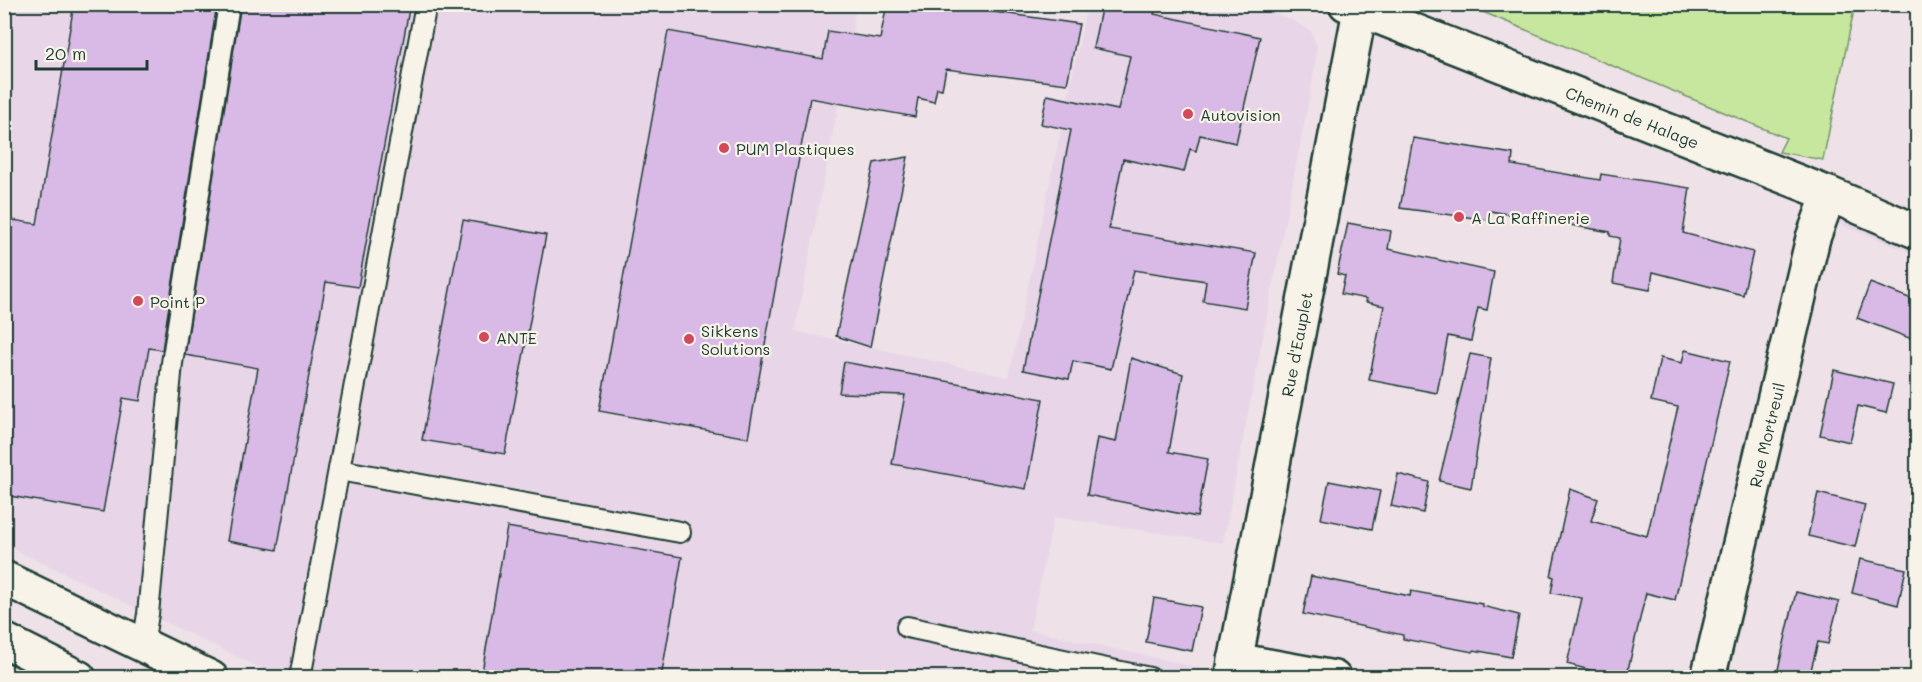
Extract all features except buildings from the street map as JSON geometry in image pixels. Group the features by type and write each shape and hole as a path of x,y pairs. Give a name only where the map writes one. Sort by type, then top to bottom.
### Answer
{"street":[{"name":"Chemin de Halage","path":"1353,7 1829,194 1917,231"},
{"name":"Rue d'Eauplet","path":"1234,669 1353,7"},
{"name":"Rue Mortreuil","path":"1708,678 1813,238 1829,194"},
{"path":"4,578 211,678"},
{"path":"4,640 79,678"},
{"path":"1234,669 1334,678"}],"lane":[{"path":"143,645 148,614 172,363 230,4"},
{"path":"300,678 426,4"},
{"path":"339,470 680,532"},
{"path":"907,627 1150,678"}],"shaded area":[{"path":"4,5 856,5 795,331 1009,377 1087,5 1256,5 1292,20 1311,31 1317,46 1314,73 1223,543 1054,517 1030,630 1241,677 279,677 5,545"},
{"path":"1829,194 1917,225 1917,255 1820,217"}],"green space":[{"path":"1466,5 1855,5 1823,160 1779,152 1786,138"}],"place":[{"name":"Autovision","path":"1188,114"},
{"name":"PUM Plastiques","path":"724,148"},
{"name":"A La Raffinerie","path":"1459,217"},
{"name":"Point P","path":"138,301"},
{"name":"ANTE","path":"484,337"},
{"name":"Sikkens Solutions","path":"689,339"}]}
